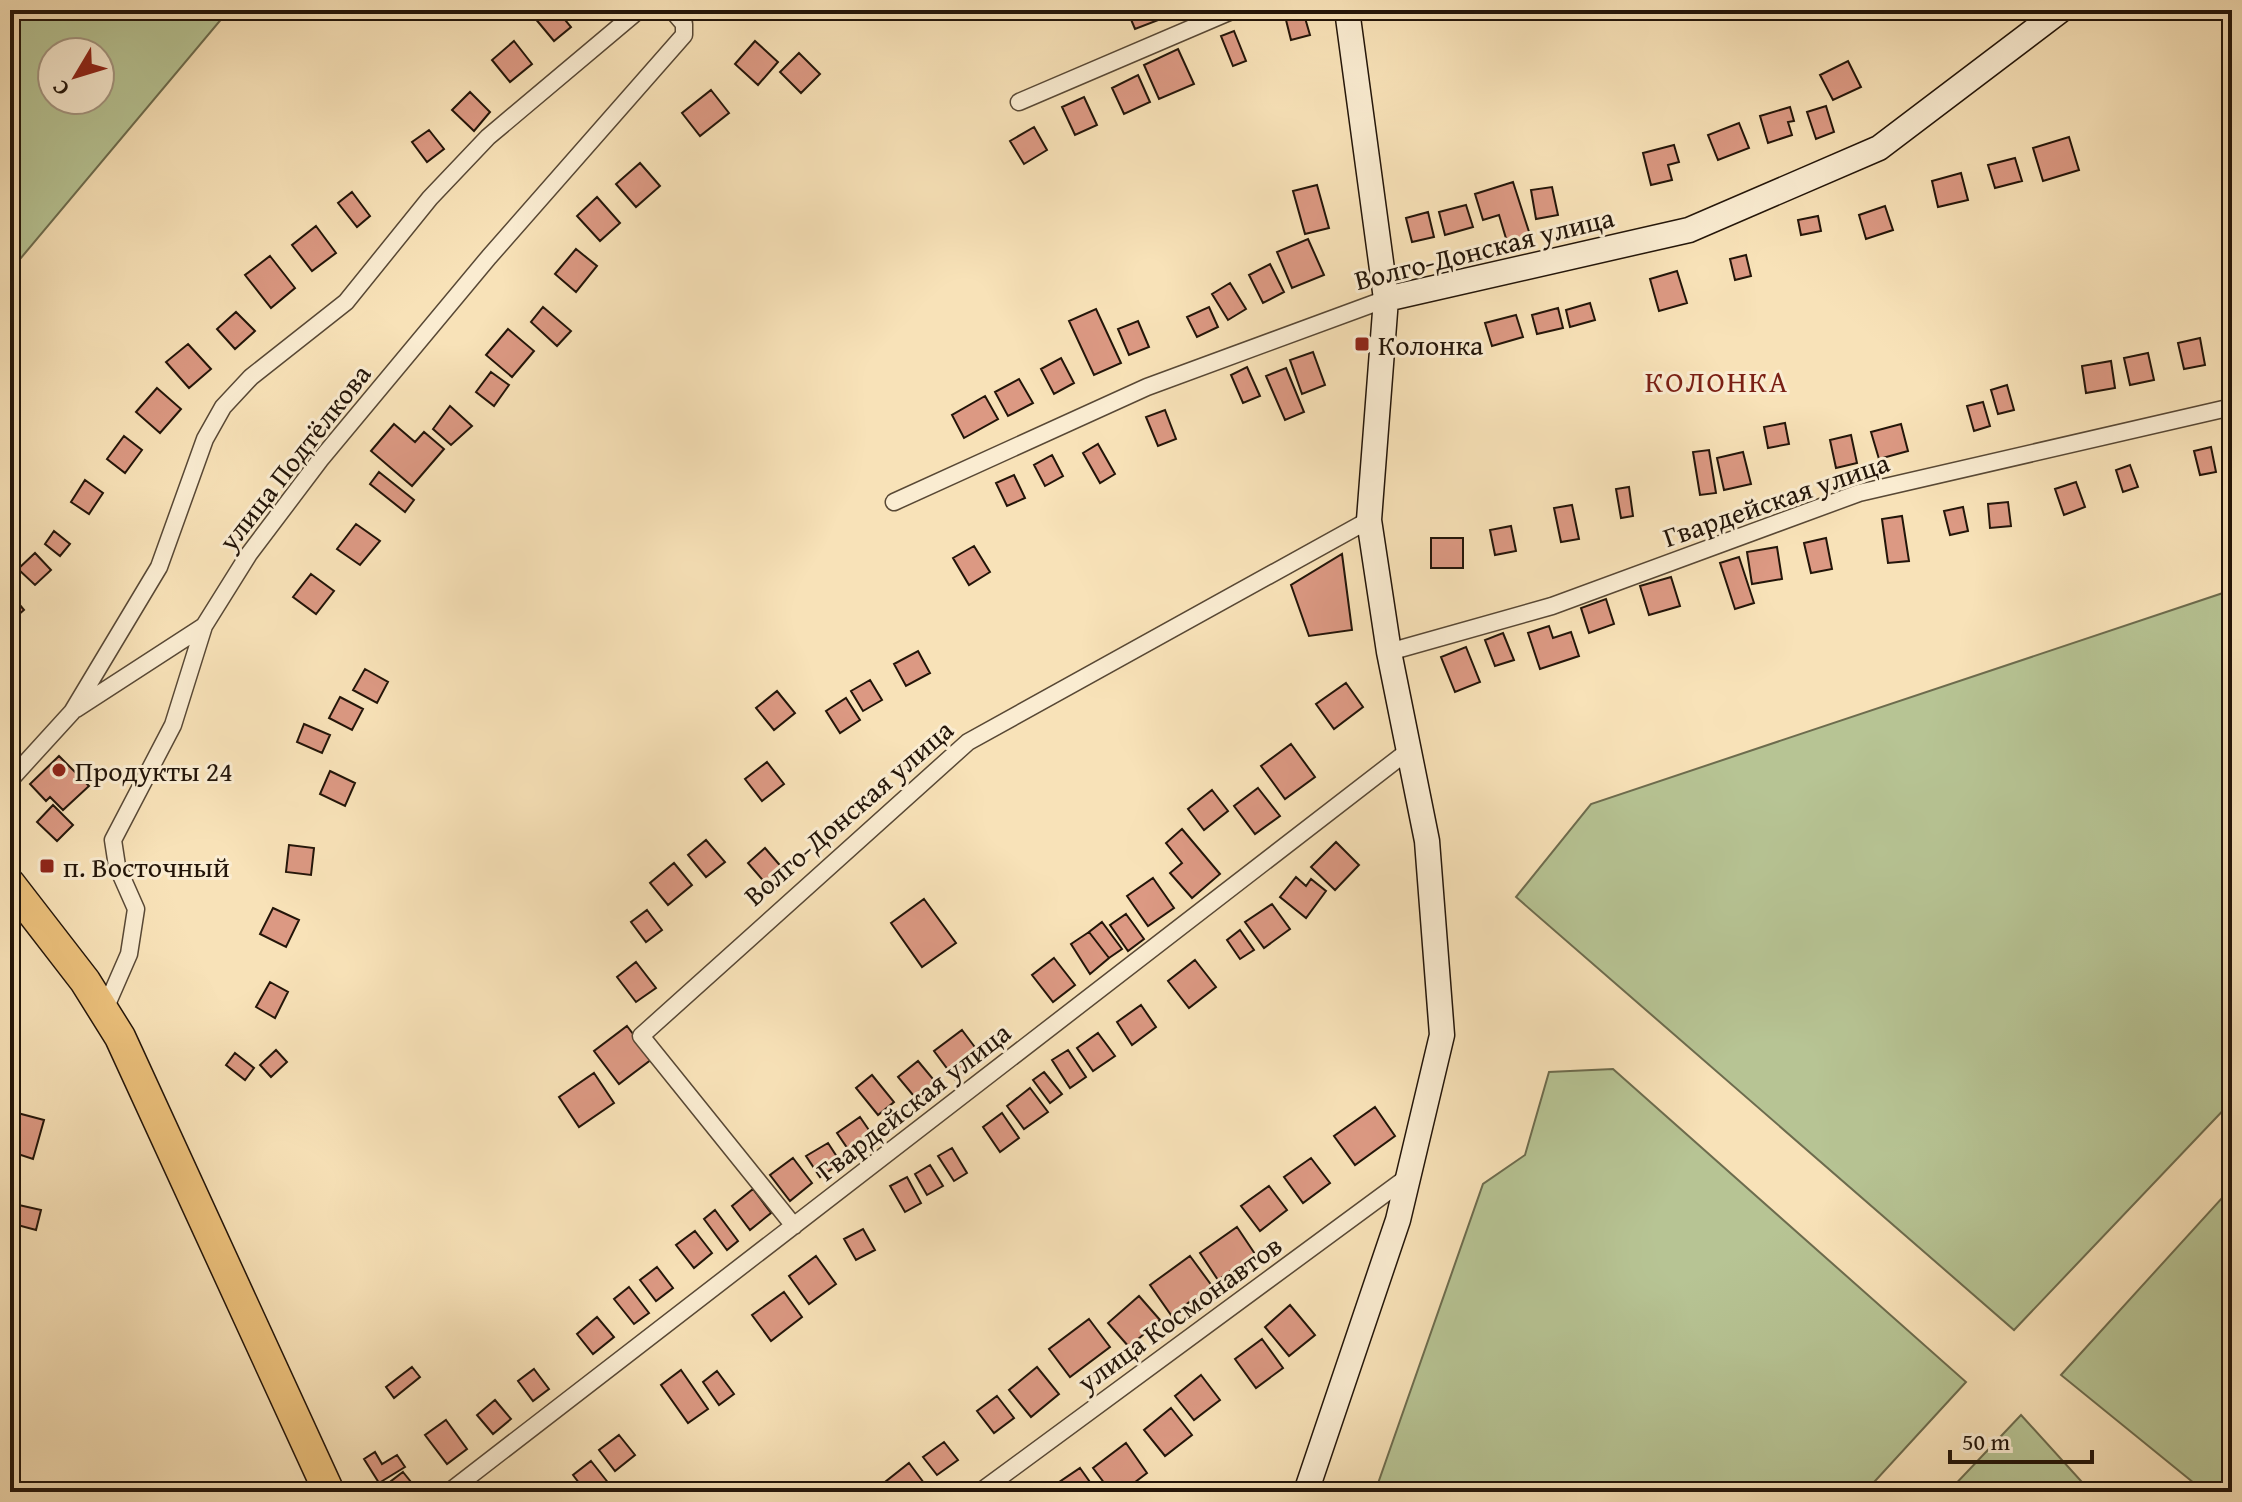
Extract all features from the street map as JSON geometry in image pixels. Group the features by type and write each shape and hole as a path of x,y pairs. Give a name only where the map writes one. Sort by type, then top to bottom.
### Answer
{"highway":[{"path":"10,884 105,1009 145,1087 329,1492"}],"street":[{"name":"улица Подтёлкова","path":"10,780 72,712 159,567 205,439 223,407 251,377 346,302 430,198 488,137 639,10"},
{"name":"улица Подтёлкова","path":"105,1009 129,954 136,909 117,866 113,840 173,725 204,626 249,554 320,460 489,257 684,35 684,24 672,10"},
{"path":"1019,102 1234,10"},
{"path":"1306,1492 1398,1220 1442,1035 1427,841 1389,652 1369,520 1386,299 1347,10"},
{"name":"Волго-Донская улица","path":"894,502 1147,387 1386,299 1689,230 1879,148 2061,10"},
{"name":"Гвардейская улица","path":"1389,652 1552,606 1859,493 2232,407"},
{"name":"Волго-Донская улица","path":"794,1226 641,1036 968,742 1369,520"},
{"path":"72,712 204,626"},
{"name":"Гвардейская улица","path":"449,1492 1408,751"},
{"name":"улица Космонавтов","path":"980,1492 1409,1176"}],"green space":[{"path":"10,10 229,10 10,271"},
{"path":"2232,590 2232,1101 2014,1330 1516,897 1591,804"},
{"path":"1613,1069 1966,1382 1865,1492 1375,1492 1483,1184 1525,1155 1549,1072"},
{"path":"2232,1187 2232,1492 2205,1492 2061,1375"},
{"path":"2021,1415 2091,1492 1948,1492"}],"building":[{"path":"542,10 557,10 571,27 554,41 534,17"},
{"path":"791,10 823,10 822,17"},
{"path":"1127,10 1157,10 1161,19 1135,29"},
{"path":"1303,11 1310,35 1291,40 1285,16"},
{"path":"1234,31 1246,61 1233,66 1221,36"},
{"path":"514,41 532,64 510,82 492,60"},
{"path":"755,41 778,62 758,85 735,64"},
{"path":"1178,49 1194,84 1159,99 1144,65"},
{"path":"799,53 820,74 801,93 780,72"},
{"path":"1848,61 1861,87 1833,100 1820,75"},
{"path":"1138,75 1150,102 1124,114 1112,88"},
{"path":"711,90 729,113 700,136 682,113"},
{"path":"470,92 490,112 474,131 452,110"},
{"path":"1084,97 1097,125 1075,135 1062,107"},
{"path":"1826,106 1834,132 1816,139 1807,112"},
{"path":"1790,107 1794,121 1788,122 1792,135 1768,143 1760,116"},
{"path":"1739,123 1749,148 1718,160 1708,135"},
{"path":"1034,127 1047,150 1024,164 1010,141"},
{"path":"429,130 444,149 427,162 412,142"},
{"path":"2069,137 2079,170 2043,181 2033,148"},
{"path":"1674,145 1679,162 1668,165 1672,180 1651,185 1643,153"},
{"path":"2015,158 2022,181 1995,188 1988,165"},
{"path":"640,163 660,186 636,207 616,184"},
{"path":"1961,173 1968,200 1938,207 1932,181"},
{"path":"1513,182 1531,238 1508,245 1499,215 1483,220 1475,194"},
{"path":"1317,185 1329,228 1305,234 1293,191"},
{"path":"1552,187 1558,215 1536,219 1531,190"},
{"path":"352,192 370,216 357,227 338,203"},
{"path":"597,197 620,223 600,241 577,216"},
{"path":"1466,205 1473,227 1445,235 1439,212"},
{"path":"1885,206 1893,230 1866,239 1859,215"},
{"path":"1428,212 1434,237 1412,242 1406,218"},
{"path":"1818,216 1821,231 1801,235 1798,220"},
{"path":"316,226 336,253 312,271 292,245"},
{"path":"1308,239 1324,275 1292,288 1277,252"},
{"path":"576,249 597,266 576,292 555,274"},
{"path":"1746,255 1751,276 1735,280 1730,259"},
{"path":"270,256 295,288 271,308 245,275"},
{"path":"1270,264 1284,292 1263,303 1249,275"},
{"path":"1677,271 1687,303 1659,311 1650,279"},
{"path":"1230,283 1246,309 1228,320 1212,294"},
{"path":"1590,303 1595,320 1570,327 1566,310"},
{"path":"543,307 571,331 557,346 531,322"},
{"path":"1209,307 1218,327 1197,337 1187,317"},
{"path":"1558,308 1563,328 1537,334 1532,315"},
{"path":"1096,309 1121,363 1094,375 1069,321"},
{"path":"236,312 255,331 235,349 217,329"},
{"path":"1516,315 1523,337 1492,346 1485,323"},
{"path":"1138,321 1149,347 1129,355 1118,329"},
{"path":"508,329 534,351 512,377 486,355"},
{"path":"2200,338 2205,365 2184,369 2178,343"},
{"path":"188,344 211,369 189,388 166,362"},
{"path":"1313,352 1325,385 1302,394 1290,360"},
{"path":"2148,353 2154,380 2130,385 2124,358"},
{"path":"1061,358 1074,383 1054,394 1041,369"},
{"path":"2111,361 2115,388 2086,393 2082,366"},
{"path":"1247,367 1260,396 1243,403 1231,375"},
{"path":"1286,368 1304,412 1285,420 1266,376"},
{"path":"491,372 509,385 494,406 476,392"},
{"path":"1019,379 1033,403 1008,416 995,392"},
{"path":"2007,385 2014,410 1998,414 1991,390"},
{"path":"157,388 181,409 160,433 136,412"},
{"path":"985,396 998,419 964,438 952,415"},
{"path":"1983,402 1990,426 1974,431 1967,406"},
{"path":"450,406 472,426 451,445 433,429"},
{"path":"1165,410 1176,439 1158,446 1146,417"},
{"path":"1785,423 1789,444 1768,448 1764,427"},
{"path":"394,424 415,442 424,432 444,449 412,486 371,451"},
{"path":"1901,424 1908,451 1879,459 1871,432"},
{"path":"1851,435 1857,463 1836,468 1830,440"},
{"path":"124,436 142,450 125,473 107,459"},
{"path":"1098,444 1115,474 1100,483 1083,453"},
{"path":"2211,447 2216,472 2200,475 2194,451"},
{"path":"1709,450 1716,493 1700,495 1693,452"},
{"path":"1743,452 1751,484 1724,490 1717,458"},
{"path":"1052,455 1063,476 1045,486 1034,465"},
{"path":"2130,465 2138,487 2123,492 2116,470"},
{"path":"379,472 414,500 405,512 370,484"},
{"path":"1014,475 1025,498 1007,506 996,483"},
{"path":"85,480 103,493 89,514 71,502"},
{"path":"2076,482 2085,507 2064,515 2055,489"},
{"path":"1629,487 1633,516 1621,518 1616,489"},
{"path":"2008,502 2011,526 1990,528 1988,504"},
{"path":"1572,505 1579,539 1561,542 1554,508"},
{"path":"1963,507 1968,531 1950,535 1944,511"},
{"path":"1902,516 1909,561 1888,563 1882,519"},
{"path":"356,524 380,541 360,565 337,549"},
{"path":"1511,526 1516,551 1495,555 1490,530"},
{"path":"54,531 70,544 60,556 45,544"},
{"path":"1431,538 1463,538 1463,568 1431,568"},
{"path":"1826,538 1832,569 1811,573 1804,543"},
{"path":"974,546 990,572 969,585 953,558"},
{"path":"1777,547 1782,579 1752,584 1747,552"},
{"path":"35,553 51,570 35,585 18,569"},
{"path":"1342,554 1352,630 1309,636 1291,585"},
{"path":"1739,557 1754,603 1735,609 1720,563"},
{"path":"311,574 334,591 316,614 293,597"},
{"path":"1671,577 1680,606 1649,615 1640,586"},
{"path":"10,593 24,610 10,622"},
{"path":"1606,599 1614,624 1589,633 1581,608"},
{"path":"1549,626 1553,638 1571,632 1579,656 1540,669 1528,633"},
{"path":"1503,633 1514,660 1495,666 1485,640"},
{"path":"1466,647 1480,682 1455,692 1441,657"},
{"path":"918,651 930,673 906,686 894,664"},
{"path":"365,669 388,682 377,703 353,690"},
{"path":"870,680 882,700 863,711 851,691"},
{"path":"1346,683 1363,707 1334,729 1316,704"},
{"path":"777,691 795,713 774,730 756,708"},
{"path":"340,697 363,709 352,730 329,718"},
{"path":"846,698 860,720 840,733 826,711"},
{"path":"304,724 330,735 322,753 297,742"},
{"path":"1291,744 1315,777 1285,799 1261,766"},
{"name":"Продукты 24","path":"59,756 89,786 63,810 50,797 46,801 30,784"},
{"path":"767,762 784,784 762,801 745,779"},
{"path":"330,771 355,783 345,806 320,794"},
{"path":"1258,788 1280,816 1255,834 1234,806"},
{"path":"1212,790 1228,811 1204,830 1188,809"},
{"path":"53,805 73,825 57,841 37,822"},
{"path":"1182,829 1220,874 1192,898 1170,873 1182,863 1166,843"},
{"path":"706,840 725,862 706,877 688,855"},
{"path":"1336,842 1359,865 1335,890 1311,867"},
{"path":"289,845 314,848 311,875 286,872"},
{"path":"765,848 790,877 773,892 748,863"},
{"path":"674,863 692,885 668,905 650,883"},
{"path":"1296,877 1306,886 1311,879 1326,891 1306,918 1280,897"},
{"path":"1153,878 1174,908 1148,926 1127,896"},
{"path":"924,899 956,943 922,967 891,923"},
{"path":"1272,904 1290,929 1264,948 1245,922"},
{"path":"273,908 299,920 286,947 260,934"},
{"path":"647,910 662,930 646,942 631,922"},
{"path":"1126,914 1144,939 1128,951 1110,925"},
{"path":"1102,922 1122,949 1109,958 1089,932"},
{"path":"1240,930 1254,950 1240,959 1227,940"},
{"path":"1089,932 1109,958 1090,974 1071,944"},
{"path":"1054,958 1075,985 1053,1002 1032,975"},
{"path":"1195,960 1216,987 1189,1008 1168,981"},
{"path":"636,962 656,988 636,1002 617,977"},
{"path":"270,982 288,992 275,1018 256,1007"},
{"path":"1141,1005 1156,1027 1132,1045 1117,1022"},
{"path":"627,1026 652,1059 619,1084 594,1051"},
{"path":"962,1030 983,1058 955,1079 934,1051"},
{"path":"1098,1033 1115,1056 1093,1071 1077,1048"},
{"path":"276,1050 287,1062 271,1077 260,1065"},
{"path":"1068,1050 1086,1077 1070,1088 1052,1060"},
{"path":"235,1053 254,1068 245,1080 226,1065"},
{"path":"918,1061 938,1085 918,1101 898,1077"},
{"path":"1044,1072 1062,1094 1050,1103 1033,1080"},
{"path":"594,1073 614,1103 579,1127 559,1097"},
{"path":"872,1075 894,1102 878,1115 856,1088"},
{"path":"1030,1088 1048,1112 1024,1129 1007,1106"},
{"path":"1375,1107 1395,1136 1355,1165 1334,1136"},
{"path":"10,1111 44,1120 33,1159 18,1154 13,1168 10,1167"},
{"path":"1002,1113 1019,1138 1000,1152 983,1127"},
{"path":"860,1117 875,1139 852,1155 837,1133"},
{"path":"828,1143 841,1163 820,1177 806,1156"},
{"path":"952,1148 967,1173 954,1181 938,1156"},
{"path":"793,1158 812,1183 790,1201 770,1175"},
{"path":"1311,1158 1330,1183 1303,1203 1284,1177"},
{"path":"930,1165 943,1186 927,1195 915,1174"},
{"path":"907,1177 921,1203 905,1212 890,1186"},
{"path":"1269,1186 1287,1210 1260,1231 1241,1206"},
{"path":"753,1189 771,1213 750,1230 732,1206"},
{"path":"10,1203 41,1210 36,1230 10,1223"},
{"path":"715,1210 738,1241 727,1250 704,1219"},
{"path":"1237,1227 1255,1254 1218,1280 1200,1253"},
{"path":"863,1229 875,1250 856,1260 844,1239"},
{"path":"695,1231 712,1253 694,1268 676,1245"},
{"path":"816,1256 836,1284 809,1304 789,1276"},
{"path":"1190,1256 1212,1286 1171,1315 1150,1285"},
{"path":"657,1267 673,1288 656,1301 640,1280"},
{"path":"629,1287 649,1313 634,1324 614,1299"},
{"path":"784,1292 802,1317 771,1341 752,1315"},
{"path":"1139,1296 1160,1320 1129,1347 1108,1323"},
{"path":"1290,1305 1315,1335 1289,1356 1265,1327"},
{"path":"597,1317 614,1337 593,1354 577,1334"},
{"path":"1089,1319 1110,1347 1070,1377 1049,1349"},
{"path":"1262,1339 1283,1368 1256,1388 1235,1359"},
{"path":"412,1367 420,1377 394,1398 386,1387"},
{"path":"1037,1367 1059,1394 1031,1417 1009,1390"},
{"path":"534,1369 549,1389 533,1401 518,1381"},
{"path":"681,1370 708,1409 688,1423 661,1385"},
{"path":"717,1371 734,1394 719,1405 703,1382"},
{"path":"1201,1375 1220,1400 1194,1420 1175,1396"},
{"path":"997,1396 1014,1418 994,1433 977,1411"},
{"path":"495,1400 511,1419 493,1434 477,1415"},
{"path":"1171,1408 1192,1435 1165,1456 1144,1430"},
{"path":"446,1420 467,1449 447,1464 425,1435"},
{"path":"619,1435 635,1455 615,1471 599,1450"},
{"path":"944,1442 958,1460 937,1475 923,1457"},
{"path":"1126,1443 1147,1473 1122,1492 1111,1492 1093,1468"},
{"path":"375,1452 382,1464 397,1455 405,1467 379,1483 364,1459"},
{"path":"591,1461 610,1485 602,1492 586,1492 573,1475"},
{"path":"909,1463 927,1487 921,1492 885,1492 880,1486"},
{"path":"1080,1468 1097,1492 1046,1491"},
{"path":"403,1472 419,1492 385,1492 382,1488"}],"place":[{"name":"Колонка","path":"1362,344"},
{"name":"Продукты 24","path":"59,770"},
{"name":"п. Восточный","path":"47,866"}],"district":[{"name":"КОЛОНКА","path":"1717,381"}]}
